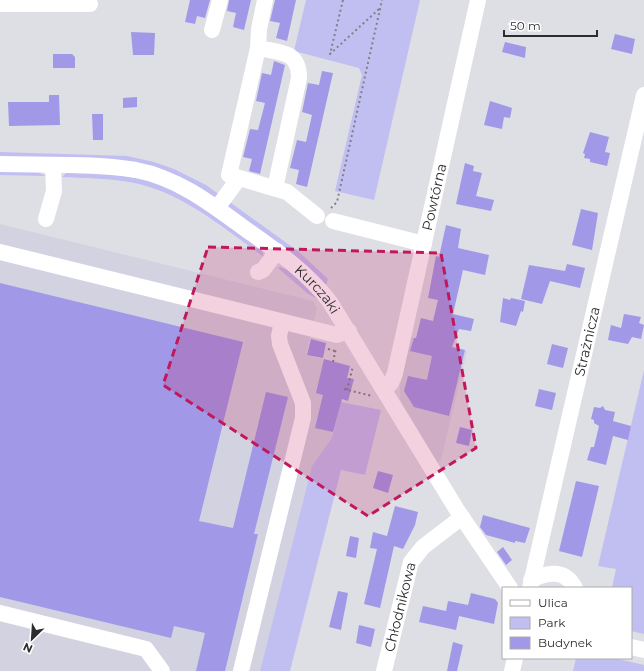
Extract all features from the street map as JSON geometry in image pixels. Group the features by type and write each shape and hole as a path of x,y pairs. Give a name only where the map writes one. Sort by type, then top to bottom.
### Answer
{"street":[{"path":"212,30 220,0"},
{"path":"265,0 259,29 258,48 229,175 276,188 291,194 317,216"},
{"name":"Powtórna","path":"378,393 393,380 478,0"},
{"path":"0,4 72,2 90,4"},
{"path":"258,48 289,54 295,59 299,67 299,78 276,188"},
{"name":"Strażnicza","path":"530,584 644,95"},
{"name":"Kurczaki","path":"0,164 53,165 137,170 178,185 217,208 303,272 315,283 330,302 349,331 378,393 509,587"},
{"path":"46,219 54,191 53,165"},
{"path":"217,208 239,178"},
{"path":"333,221 424,244"},
{"path":"258,272 263,270 276,251"},
{"path":"0,252 337,336 349,331"},
{"path":"241,671 303,418 303,403 280,344 279,336 282,322"},
{"name":"Chłodnikowa","path":"384,671 411,562 423,547 462,517"},
{"path":"530,584 543,574 557,574 568,578 574,587"},
{"path":"0,613 146,648 162,671"},
{"path":"632,647 644,650"},
{"path":"512,671 515,659"}],"path":[{"path":"343,0 330,54 380,8"},
{"path":"339,192 382,0"},
{"path":"328,349 335,351"},
{"path":"353,363 345,389 378,393"}],"highlighted area":[{"path":"208,247 441,253 476,448 368,516 163,385"}],"shaded area":[{"path":"0,224 313,301 317,308 306,355 350,366 332,438 312,466 260,671 0,671"},
{"path":"411,337 467,351 441,460 437,462 400,399 400,387"}],"green space":[{"path":"306,0 420,0 374,200 335,191 362,75 359,68 294,51"},
{"path":"0,152 127,156 154,162 174,169 206,185 299,252 328,279 326,285 309,268 271,237 202,190 163,170 149,165 0,157"},
{"path":"0,171 38,172 46,176 0,175"},
{"path":"66,173 130,177 148,181 166,188 183,196 216,217 262,250 264,257 217,222 166,193 129,182 96,178 62,177"},
{"path":"280,267 291,271 319,300 307,293 278,268"},
{"path":"644,370 644,634 632,631 632,587 612,587 616,569 598,566"},
{"path":"341,402 381,410 365,475 341,470 290,671 260,671 312,466 332,438"},
{"path":"576,659 618,659 644,665 644,671 573,671"}],"building":[{"path":"190,0 210,0 205,18 197,16 195,24 185,22"},
{"path":"229,0 251,0 244,30 233,27 236,13 227,11"},
{"path":"275,0 296,0 287,41 276,38 280,23 270,21"},
{"path":"131,32 155,33 154,55 133,55"},
{"path":"615,34 635,39 632,54 611,49"},
{"path":"505,42 526,47 525,58 502,52"},
{"path":"53,54 72,54 75,57 75,68 53,68"},
{"path":"274,61 285,65 260,174 249,171 252,159 243,157 250,129 258,130 265,103 256,101 262,73 271,75"},
{"path":"322,71 333,73 307,187 296,184 299,170 290,168 297,140 306,142 312,115 302,112 308,83 319,85"},
{"path":"49,95 59,95 60,125 9,126 8,102 49,102"},
{"path":"137,97 137,107 123,108 123,98"},
{"path":"490,101 512,108 510,118 504,117 502,129 484,125"},
{"path":"92,114 103,114 103,140 93,140"},
{"path":"590,132 609,137 605,152 610,153 607,166 590,162 590,159 584,158 585,154 583,153"},
{"path":"465,163 474,166 473,171 482,173 476,196 494,200 491,211 456,204"},
{"path":"581,209 598,213 592,250 572,245"},
{"path":"446,225 461,229 458,248 489,255 485,275 463,270 453,314 474,319 471,331 459,329 452,347 465,350 449,416 414,407 404,391 408,376 427,380 432,356 410,351 414,338 416,338 421,318 433,321 438,300 428,298 436,256 439,257"},
{"path":"567,264 585,268 580,288 550,281 542,304 521,299 529,265 565,271"},
{"path":"0,283 243,342 199,521 233,528 266,392 288,397 254,534 258,534 225,671 196,671 205,633 174,626 171,638 0,597"},
{"path":"503,298 525,301 523,312 521,311 516,326 500,322"},
{"path":"624,314 641,317 639,323 644,325 641,339 632,337 628,344 608,340 611,325 621,328"},
{"path":"311,339 326,343 323,358 307,355"},
{"path":"552,344 568,348 563,368 547,364"},
{"path":"324,359 350,366 347,378 354,379 348,401 342,399 333,432 315,428 323,395 316,393"},
{"path":"539,389 556,393 552,410 535,406"},
{"path":"603,406 605,410 615,412 613,421 631,426 628,440 613,436 606,465 587,460 591,447 594,447 599,426 594,423 594,420 591,419 594,407 600,408"},
{"path":"460,427 472,430 469,446 456,443"},
{"path":"378,471 393,475 388,493 373,488"},
{"path":"576,481 599,486 582,557 559,551"},
{"path":"395,506 418,512 415,525 403,549 394,546 380,608 364,604 377,549 370,548 373,532 387,536"},
{"path":"483,515 530,528 525,543 515,541 515,543 486,535 480,527"},
{"path":"350,536 359,538 356,558 346,556"},
{"path":"503,547 512,560 506,565 497,552"},
{"path":"338,591 348,593 341,630 329,627"},
{"path":"471,593 495,599 498,603 494,624 459,616 456,630 419,622 423,606 446,611 448,601 468,605"},
{"path":"359,625 375,629 371,647 356,643"},
{"path":"453,642 463,645 457,671 447,671"}]}
